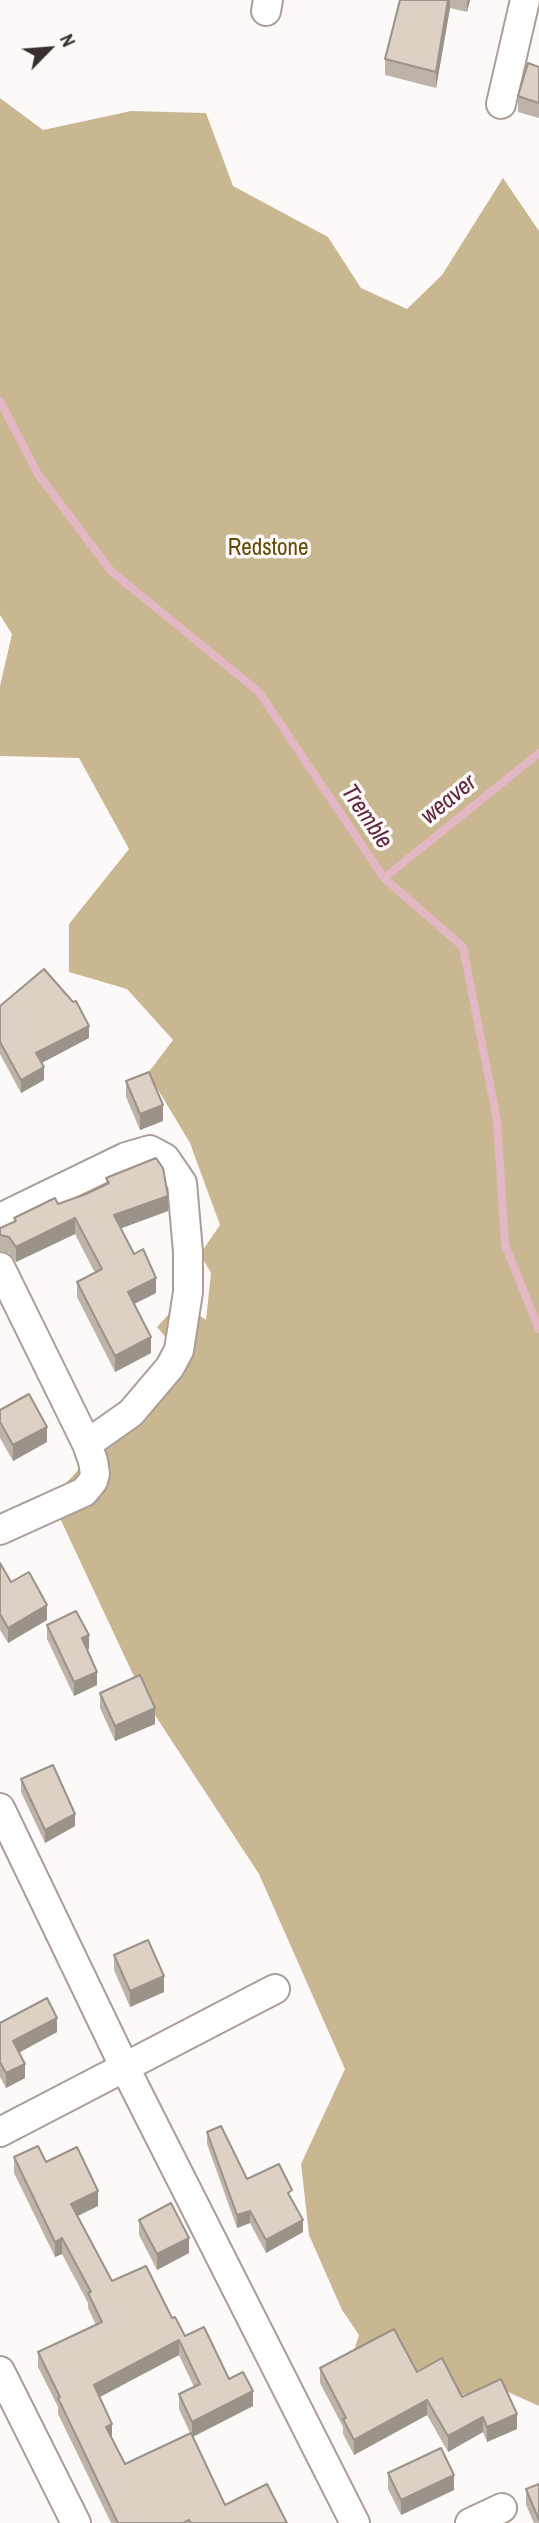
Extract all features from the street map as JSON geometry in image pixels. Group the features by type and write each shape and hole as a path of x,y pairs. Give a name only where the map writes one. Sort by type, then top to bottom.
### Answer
{"street":[{"path":"501,104 525,0"},
{"path":"0,1218 126,1157 149,1150 165,1158 182,1183 188,1252 188,1292 179,1350 170,1367 131,1413 87,1444"},
{"path":"0,1267 87,1444 95,1474 84,1492 0,1530"},
{"path":"0,1808 124,2066 355,2523"},
{"path":"0,2132 275,1989"},
{"path":"0,2371 76,2523"},
{"path":"470,2523 502,2508"}],"green space":[{"name":"Redstone","path":"0,98 43,130 131,111 206,113 233,186 328,237 361,288 407,309 442,275 503,178 539,231 539,2406 499,2388 373,2412 341,2391 359,2335 342,2310 309,2235 301,2164 345,2069 259,1874 145,1700 51,1499 183,1358 157,1327 180,1302 206,1320 211,1273 200,1254 220,1225 190,1143 148,1073 173,1040 127,989 69,972 69,924 129,849 79,758 0,756 0,686 12,634 0,615"}],"building":[{"path":"400,0 448,0 436,72 385,59"},
{"path":"528,63 539,67 539,103 518,96"},
{"path":"44,969 73,1002 76,1001 89,1026 36,1053 44,1067 21,1080 0,1042 0,1006"},
{"path":"149,1072 163,1105 140,1114 126,1081"},
{"path":"156,1158 163,1168 168,1196 114,1215 134,1254 143,1249 156,1278 128,1292 151,1337 115,1356 77,1282 102,1269 75,1218 16,1247 9,1237 0,1235 0,1228 55,1198 58,1204 86,1194 109,1183 106,1178"},
{"path":"29,1394 47,1427 13,1445 0,1422 0,1410"},
{"path":"0,1563 11,1582 29,1572 47,1605 8,1628 0,1614"},
{"path":"76,1611 89,1635 82,1638 97,1672 74,1682 47,1625"},
{"path":"140,1675 155,1708 115,1726 100,1693"},
{"path":"53,1765 75,1814 45,1830 21,1779"},
{"path":"148,1940 164,1976 130,1991 114,1955"},
{"path":"47,1998 57,2018 13,2041 25,2064 6,2073 0,2062 0,2023"},
{"path":"221,2126 247,2179 279,2164 292,2190 288,2193 303,2220 266,2240 250,2211 237,2215 207,2132"},
{"path":"38,2146 46,2162 77,2147 98,2191 71,2204 112,2281 146,2266 172,2318 175,2317 185,2336 204,2327 229,2379 243,2372 253,2391 192,2422 179,2394 200,2384 179,2340 94,2385 112,2424 106,2427 125,2464 191,2433 225,2505 267,2484 287,2523 191,2523 189,2520 183,2523 118,2523 38,2352 102,2322 88,2293 91,2292 62,2238 55,2242 14,2157"},
{"path":"171,2203 189,2238 157,2254 139,2220"},
{"path":"394,2329 417,2372 442,2358 462,2397 501,2379 517,2414 487,2427 483,2417 448,2436 427,2400 354,2440 343,2419 346,2418 320,2368"},
{"path":"441,2448 454,2475 401,2500 388,2473"},
{"path":"539,2484 539,2520 526,2489"}],"waterway":[{"name":"Tremble","path":"0,401 38,474 111,571 259,692 384,878 463,947 497,1120 505,1245 539,1329"},
{"name":"weaver","path":"384,878 539,753"}]}
